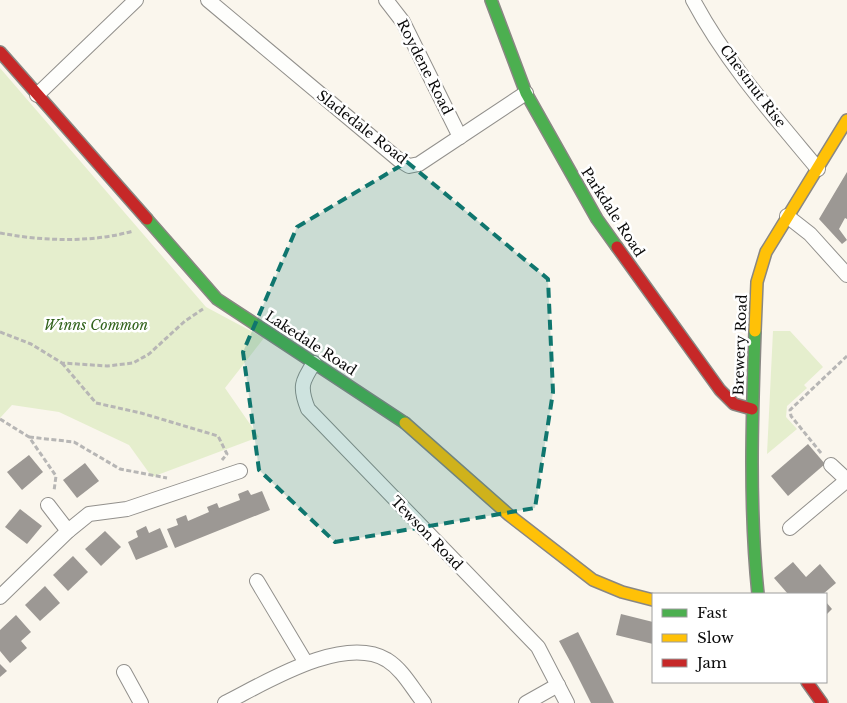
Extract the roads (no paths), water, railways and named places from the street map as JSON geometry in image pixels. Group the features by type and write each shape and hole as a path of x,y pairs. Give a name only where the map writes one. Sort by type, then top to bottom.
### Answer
{"street":[{"path":"37,95 136,0"},
{"name":"Sladedale Road","path":"208,0 399,160 409,166 419,164 526,93"},
{"name":"Roydene Road","path":"386,0 403,22 460,136"},
{"name":"Parkdale Road","path":"491,0 526,93 597,219 637,277 733,405 752,409"},
{"name":"Chestnut Rise","path":"693,0 704,20 757,96 818,169"},
{"name":"Lakedale Road","path":"0,52 150,226 217,300 414,429 509,515 593,580 622,592 652,600"},
{"name":"Brewery Road","path":"758,593 755,566 752,409 757,282 766,252 847,120"},
{"path":"787,216 810,234 847,275"},
{"name":"Tewson Road","path":"314,363 303,379 302,395 308,409 538,647 567,703"},
{"path":"790,528 847,480 831,464"},
{"path":"0,597 68,531 90,514 127,509 240,471"},
{"path":"48,505 68,531"},
{"path":"257,581 306,664"},
{"path":"225,703 306,664 354,652 370,653 385,659 398,668 424,703"},
{"path":"124,672 141,703"},
{"path":"808,683 822,703"},
{"path":"526,703 558,685"}],"park label":[{"name":"Winns Common","path":"96,325"}]}
